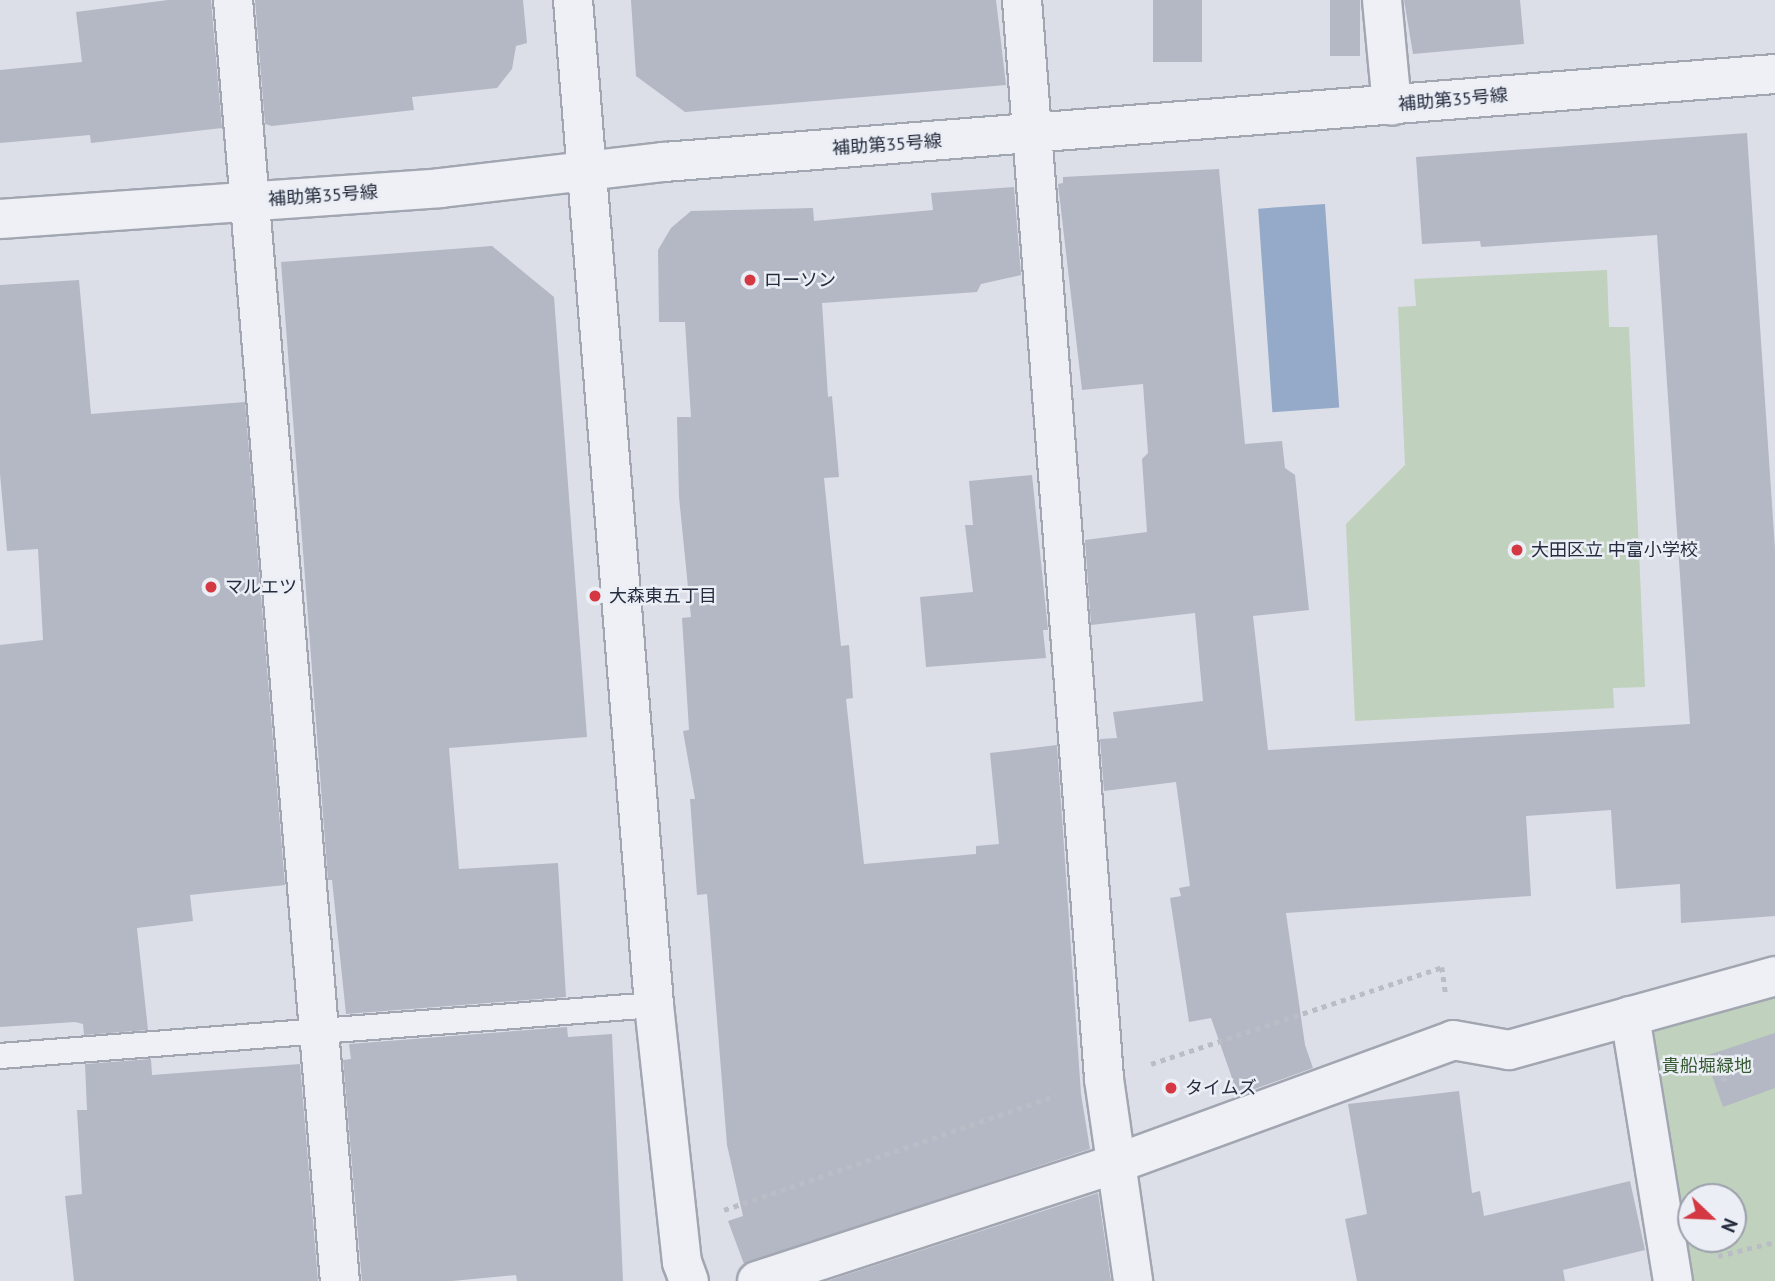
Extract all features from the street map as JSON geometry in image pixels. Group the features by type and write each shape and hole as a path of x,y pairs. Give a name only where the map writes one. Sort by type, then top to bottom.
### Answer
{"street":[{"path":"233,0 340,1281"},
{"path":"573,0 654,1005 682,1262 689,1281"},
{"path":"1023,0 1031,135 1103,1065 1133,1281"},
{"path":"1382,0 1392,106"},
{"name":"補助第35号線","path":"0,219 499,183 587,171 1775,74"},
{"path":"757,1281 1115,1164 1453,1040 1509,1050 1775,976"},
{"path":"1630,1016 1671,1274"}],"lane":[{"path":"0,1056 318,1034 654,1005"}],"path":[{"path":"1671,1274 1775,1242"}],"green space":[{"path":"1607,270 1609,327 1629,327 1645,687 1613,688 1614,708 1355,721 1346,524 1405,465 1398,307 1416,306 1414,279"},
{"name":"貴船堀緑地","path":"1775,976 1775,1281 1673,1281 1630,1016"}],"water":[{"path":"1325,204 1339,408 1272,412 1258,209"}],"building":[{"path":"168,0 211,0 222,128 91,143 90,135 0,143 0,70 82,62 76,12"},
{"path":"255,0 523,0 527,43 516,46 512,69 497,88 412,97 414,110 272,126 265,124"},
{"path":"631,0 996,0 1006,85 685,112 636,76"},
{"path":"1153,0 1202,0 1202,62 1153,62"},
{"path":"1330,0 1360,0 1360,56 1330,56"},
{"path":"1404,0 1520,0 1524,44 1413,54"},
{"path":"1747,133 1775,549 1775,916 1681,923 1680,884 1616,889 1611,810 1526,816 1531,896 1286,913 1305,1045 1313,1068 1238,1095 1211,1018 1189,1022 1170,898 1181,896 1179,888 1190,886 1176,782 1104,791 1100,739 1117,738 1113,712 1203,701 1195,613 1091,625 1085,540 1147,532 1142,459 1148,453 1143,384 1082,390 1058,184 1063,183 1063,177 1219,169 1245,444 1282,441 1285,468 1295,475 1309,610 1253,616 1268,750 1690,724 1657,235 1481,247 1480,241 1422,244 1416,157"},
{"path":"1014,187 1021,275 981,284 977,292 822,303 828,397 832,396 839,477 824,478 841,646 849,645 853,698 846,699 864,864 976,854 976,846 999,844 990,753 1057,745 1081,1094 1090,1149 744,1264 728,1221 743,1216 727,1145 707,894 697,895 690,799 695,799 683,731 689,730 682,618 691,617 679,497 677,417 691,417 685,322 659,322 658,250 671,228 691,211 813,208 814,221 933,210 931,193"},
{"path":"492,246 554,297 587,737 449,748 459,869 558,863 566,997 346,1014 332,880 328,880 281,262"},
{"path":"79,280 91,414 245,402 285,885 190,895 193,921 137,928 148,1030 84,1035 83,1024 75,1022 0,1027 0,645 43,640 38,549 7,551 0,474 0,285"},
{"path":"1032,475 1048,630 1043,630 1046,658 926,667 920,597 973,592 965,525 973,525 969,481"},
{"path":"567,1027 568,1037 612,1034 623,1281 517,1281 516,1275 452,1281 362,1281 343,1060 351,1059 349,1044"},
{"path":"1775,1033 1775,1088 1723,1107 1705,1056"},
{"path":"151,1059 152,1075 300,1064 318,1281 74,1281 65,1196 82,1194 77,1110 87,1110 85,1064"},
{"path":"1459,1091 1472,1193 1480,1191 1484,1216 1630,1181 1645,1250 1563,1270 1565,1281 1357,1281 1345,1219 1367,1214 1348,1104"},
{"path":"1098,1193 1111,1281 827,1281"}],"place":[{"name":"ローソン","path":"750,280"},
{"name":"大田区立 中富小学校","path":"1517,550"},
{"name":"マルエツ","path":"211,587"},
{"name":"大森東五丁目","path":"595,596"},
{"name":"タイムズ","path":"1171,1088"}]}
